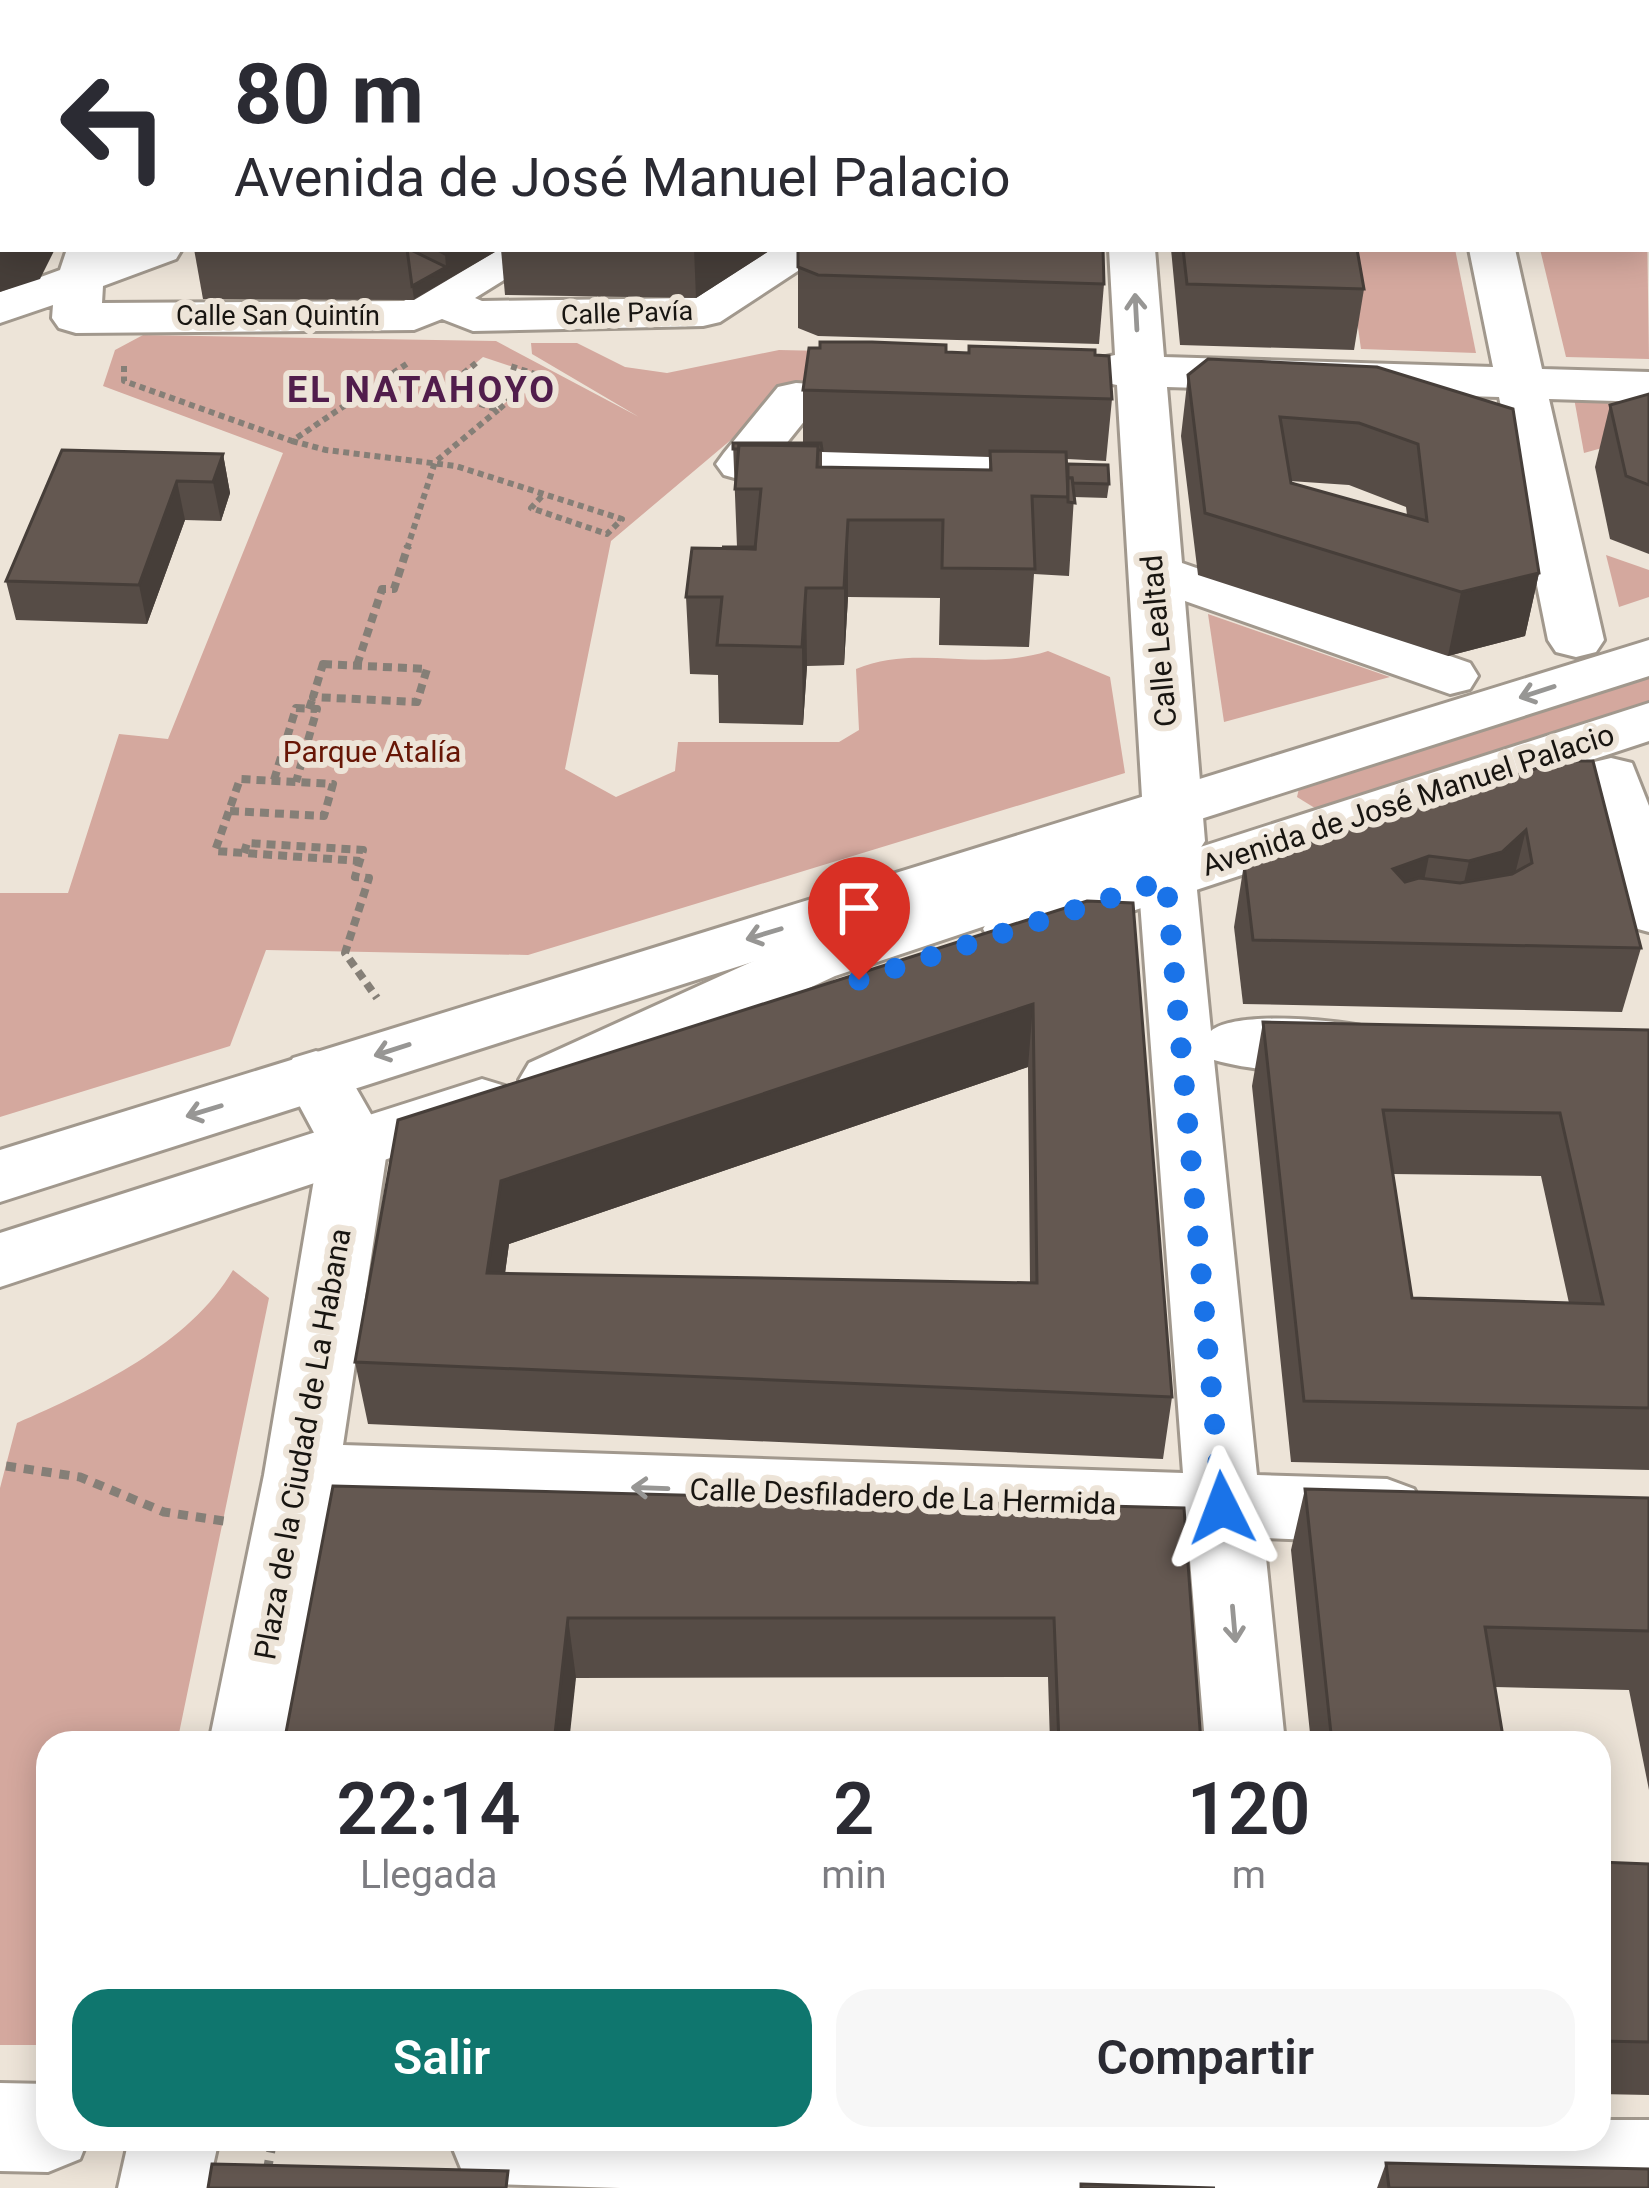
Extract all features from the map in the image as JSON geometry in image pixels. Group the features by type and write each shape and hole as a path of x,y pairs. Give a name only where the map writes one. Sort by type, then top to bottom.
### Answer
{"street":[{"path":"0,309 85,265 145,252"},
{"name":"Calle San Quintín","path":"161,317 170,252"},
{"name":"Calle San Quintín","path":"85,265 76,318 414,316 515,252"},
{"name":"Calle Pavía","path":"441,298 473,316 703,312 794,252"},
{"name":"Calle Lealtad","path":"1132,252 1122,389 1098,474 1153,571 1173,806"},
{"path":"1493,252 1576,640"},
{"path":"1122,389 1521,382 1649,387"},
{"path":"934,402 796,398 742,464 1098,474"},
{"path":"1153,571 1450,676"},
{"name":"Avenida de José Manuel Palacio","path":"0,1176 1649,657"},
{"name":"Avenida de José Manuel Palacio","path":"0,1260 1649,721"},
{"path":"1612,778 1649,911"},
{"name":"Avenida de José Manuel Palacio","path":"552,1080 813,960 1175,841 1173,806"},
{"path":"1166,880 1244,1731"},
{"path":"1238,1043 1420,1048"},
{"path":"316,1075 354,1144"},
{"name":"Plaza de la Ciudad de La Habana","path":"251,1731 297,1499 354,1144"},
{"name":"Calle Desfiladero de La Hermida","path":"297,1499 1444,1512"},
{"path":"0,2127 36,2128"},
{"path":"163,2188 171,2151"},
{"path":"873,2151 1283,2164 1649,2165"}],"path":[{"path":"483,357 442,391 498,410"},
{"path":"292,441 410,362"},
{"path":"124,363 124,381 317,451 435,462 622,519 607,534 531,508 543,495"},
{"path":"357,665 382,589 394,589 435,462 538,375 499,363"},
{"path":"309,709 311,697 323,664 427,669 417,702 311,697"},
{"path":"274,780 296,708 317,710 296,782"},
{"path":"230,811 324,816 333,784 240,779 214,851 360,861 355,878 369,878 345,953 410,1045"},
{"path":"6,1466 80,1477 135,1502 188,1517 297,1499"},
{"path":"265,2188 271,2151"}],"green space":[{"path":"1347,252 1456,252 1476,353 1361,349"},
{"path":"1541,252 1647,252 1649,359 1566,357"},
{"name":"Parque Atalía","path":"143,335 496,341 639,417 532,354 531,343 577,343 625,367 667,373 779,350 967,354 796,385 611,541 565,769 616,797 675,771 678,742 839,742 859,730 856,669 902,658 998,659 1048,651 1110,677 1125,773 528,955 266,950 230,1046 0,1117 0,893 68,893 119,734 168,739 283,453 103,386 115,350","holes":["483,357 537,375 498,409 443,391"]},
{"path":"1574,398 1649,400 1649,435 1584,453"},
{"path":"1606,555 1649,570 1649,597 1619,607"},
{"path":"1208,614 1390,677 1224,722"},
{"path":"1649,673 1649,706 1318,810 1297,797 1300,784"},
{"path":"233,1270 269,1298 179,1731 36,1731 36,2045 0,2045 0,1488 17,1423 137,1362 192,1320"}],"building":[{"path":"407,252 446,267 412,286"},
{"path":"798,252 1103,252 1104,284 818,275 798,267"},
{"path":"1183,252 1358,252 1364,289 1187,284"},
{"path":"820,342 946,345 946,352 969,353 969,346 1095,350 1095,355 1109,356 1112,399 803,390 809,348 820,348"},
{"path":"1208,359 1377,367 1513,409 1539,573 1461,592 1205,513 1188,375","holes":["1280,417 1359,423 1418,444 1427,521 1291,483"]},
{"path":"1649,394 1649,485 1626,476 1610,405"},
{"path":"733,443 821,443 822,450 818,446 739,445 733,449"},
{"path":"739,445 818,446 817,467 991,470 990,451 1066,452 1068,497 1032,496 1035,569 942,568 943,520 848,520 844,588 806,588 802,647 717,645 722,597 686,597 692,548 755,549 761,489 735,489"},
{"path":"62,450 223,454 213,482 177,481 139,585 6,581"},
{"path":"1068,464 1108,465 1109,484 1073,483"},
{"path":"1068,478 1072,478 1075,503 1068,502"},
{"path":"1559,761 1593,761 1641,948 1253,940 1244,864","holes":["1526,830 1532,863 1512,874 1460,883 1419,878 1405,882 1393,869 1429,856 1469,861 1502,852"]},
{"path":"1087,901 1133,903 1172,1397 355,1362 398,1120","holes":["1033,1004 1037,1283 487,1273 501,1181"]},
{"path":"1263,1022 1649,1030 1649,1408 1304,1401","holes":["1383,1110 1560,1113 1603,1304 1412,1298"]},
{"path":"333,1486 1184,1508 1200,1731 1059,1731 1054,1618 568,1618 555,1731 286,1731"},
{"path":"1305,1489 1649,1498 1649,1631 1485,1627 1502,1731 1331,1731"},
{"path":"1611,1862 1649,1864 1649,2042 1611,2041"},
{"path":"1386,2163 1649,2169 1649,2188 1389,2188"},
{"path":"212,2164 508,2171 506,2188 208,2188"},
{"path":"1081,2184 1215,2188 1081,2188"}],"district":[{"name":"EL NATAHOYO","path":"422,389"}],"route":[{"path":"859,980 1166,880 1222,1508"}]}
